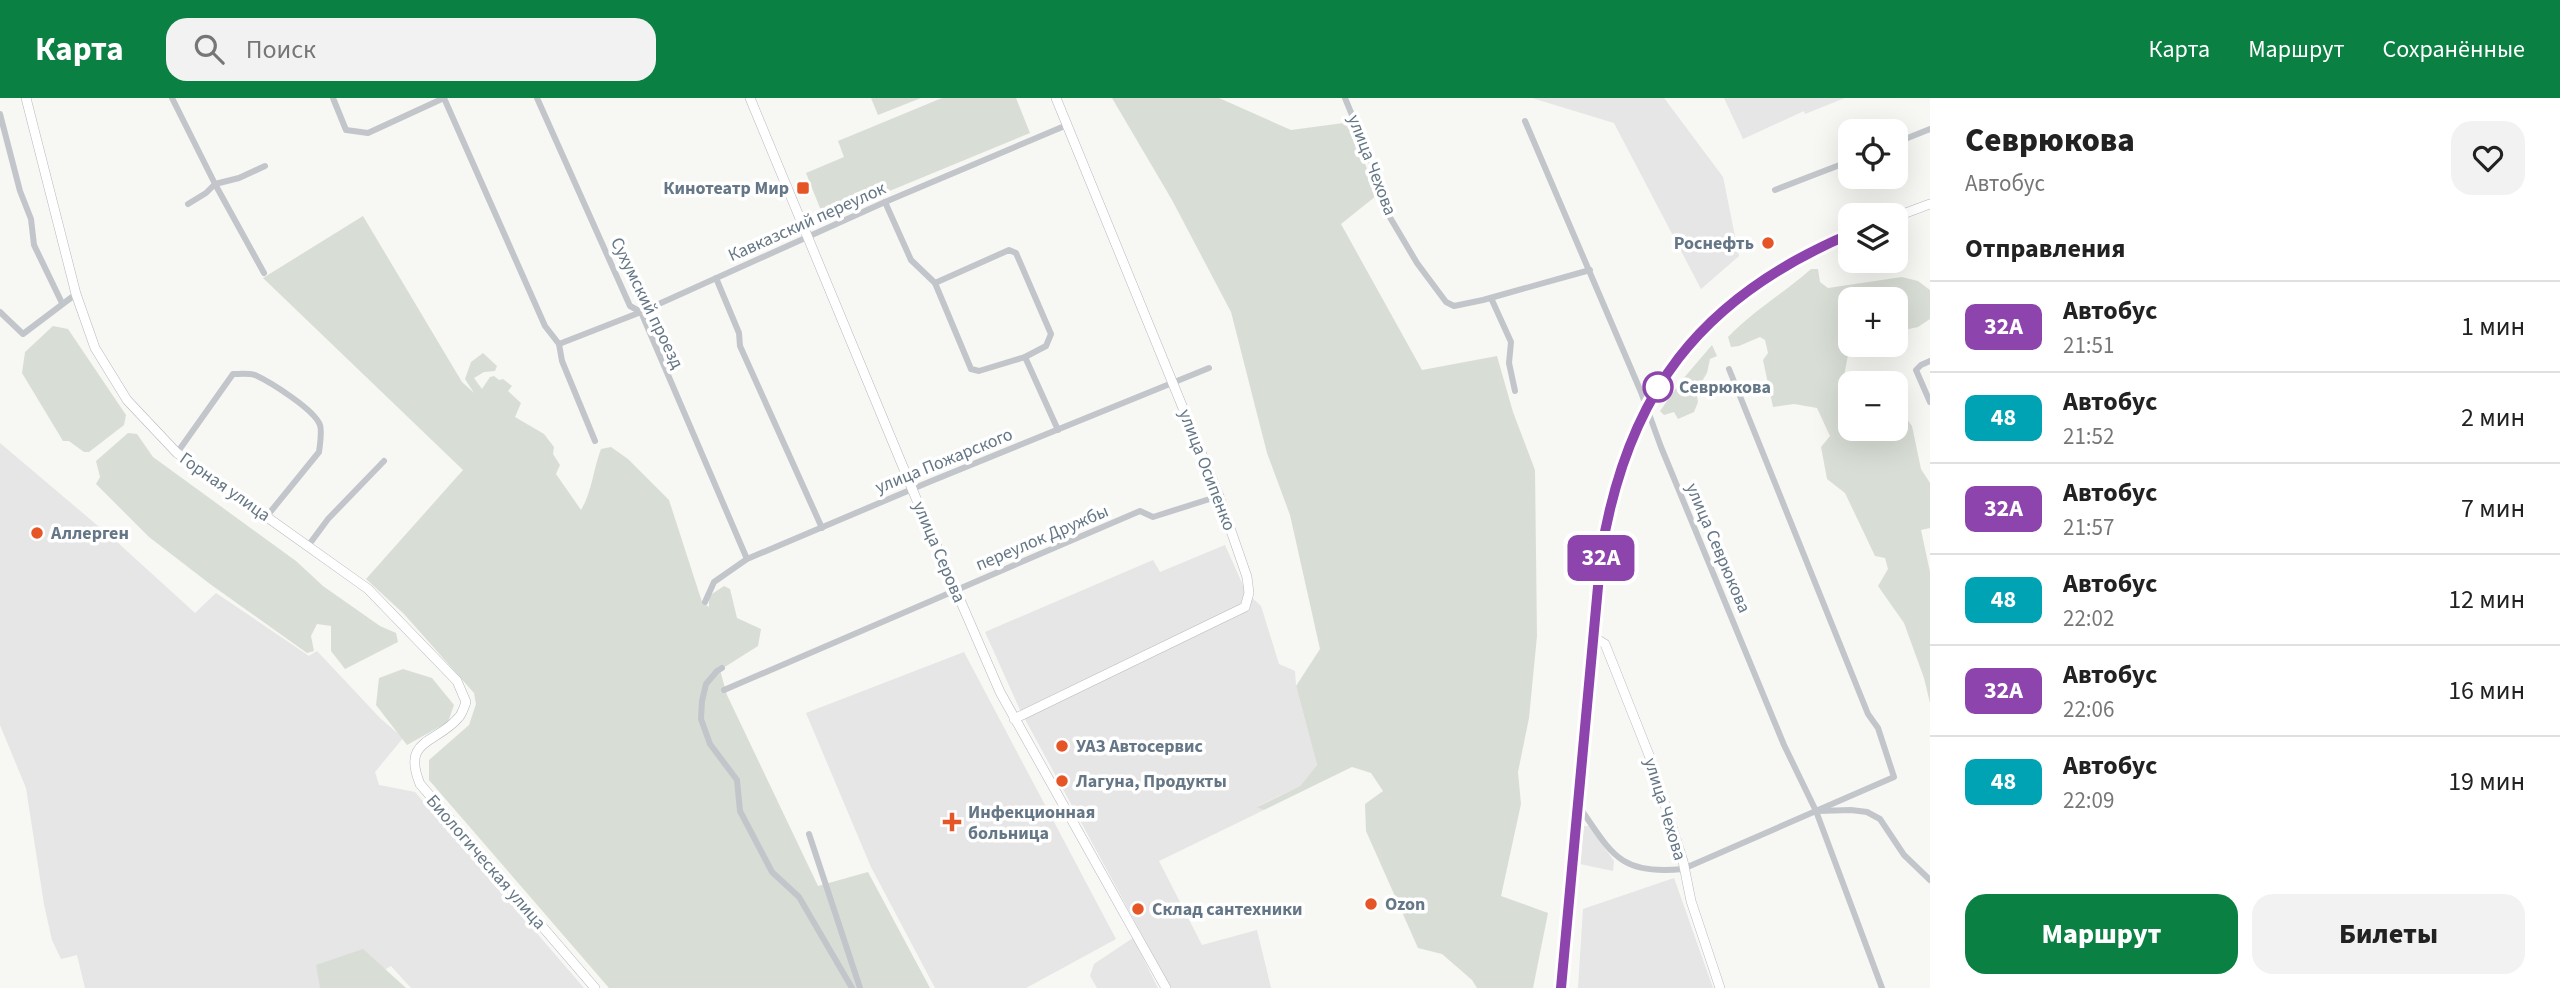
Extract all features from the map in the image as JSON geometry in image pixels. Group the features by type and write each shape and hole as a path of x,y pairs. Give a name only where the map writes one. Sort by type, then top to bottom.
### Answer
{"street":[{"name":"Горная улица","path":"26,98 76,294 95,348 127,400 177,453 368,589 457,681 466,702"},
{"path":"172,98 215,184 264,272"},
{"path":"333,98 346,130 368,133 444,98 545,326 559,344 562,361 595,441"},
{"name":"Сухумский проезд","path":"537,98 630,306 641,312 747,559"},
{"name":"улица Серова","path":"750,98 912,489 1014,719 1166,988"},
{"name":"улица Осипенко","path":"1014,719 1245,607 1249,593 1247,577 1219,496 1056,98"},
{"name":"улица Чехова","path":"1345,98 1376,173 1385,209 1446,302 1454,306 1491,298"},
{"path":"0,114 20,191 31,219 34,245 62,303"},
{"name":"улица Севрюкова","path":"1525,121 1590,270 1784,745 1816,811 1882,988"},
{"name":"Кавказский переулок","path":"559,344 641,312 885,202 1067,125"},
{"path":"1908,138 1930,130"},
{"path":"188,204 215,184 239,178 265,166"},
{"path":"1774,190 1838,166"},
{"path":"885,202 911,260 935,283 971,369 979,371 1046,346 1051,334 1016,253 1010,250 935,283"},
{"path":"1908,212 1930,204"},
{"path":"1561,988 1601,554 1612,494 1634,431 1665,375 1731,303 1800,258 1838,240"},
{"path":"1515,391 1509,363 1511,342 1491,298 1590,270"},
{"path":"716,278 739,333 740,346 822,528"},
{"path":"0,312 23,334 76,294"},
{"path":"1025,356 1058,430"},
{"path":"1930,361 1916,370 1930,402"},
{"name":"улица Пожарского","path":"705,602 714,582 747,559 1209,368"},
{"path":"1578,804 1616,858 1636,867 1661,871 1684,869 1894,777 1878,728 1868,714 1730,369"},
{"path":"177,453 233,374 252,374 281,390 310,413 320,425 320,446 319,452 267,516"},
{"path":"308,546 328,519 384,461"},
{"name":"переулок Дружбы","path":"724,690 1140,511 1153,517 1219,496"},
{"name":"улица Чехова","path":"1595,638 1605,644 1649,755 1683,861 1691,901 1720,988"},
{"path":"722,668 706,684 702,701 701,719 710,744 737,780 740,811 772,872 799,897 852,988"},
{"name":"Биологическая улица","path":"466,702 460,717 426,742 415,754 413,767 420,784 595,988"},
{"path":"1816,811 1867,812 1880,820 1903,855 1930,880"},
{"path":"809,834 860,988"}],"shaded area":[{"path":"871,98 921,98 878,115"},
{"path":"942,98 1016,98 1030,133 824,218 806,173 844,157 838,141"},
{"path":"1112,98 1219,98 1291,130 1351,122 1376,196 1341,224 1422,370 1497,356 1513,412 1535,470 1537,636 1529,718 1518,772 1521,804 1501,896 1548,913 1533,988 1477,988 1472,980 1442,954 1418,948 1366,831 1365,804 1383,791 1371,773 1352,767 1264,810 1257,807 1300,786 1317,765 1296,686 1320,649 1290,515 1267,453 1231,312 1172,200"},
{"path":"1532,98 1664,98 1723,177 1739,256 1701,289 1614,123"},
{"path":"1724,98 1845,98 1805,114 1804,111 1743,139"},
{"path":"363,216 462,382 474,393 465,379 471,362 483,353 497,366 495,371 484,372 474,378 482,389 490,377 494,376 512,386 508,391 521,403 515,417 544,434 554,447 553,454 560,465 556,474 581,510 588,496 601,449 611,447 628,459 669,500 702,602 709,607 709,596 724,586 730,589 737,618 761,629 758,646 720,670 727,695 818,886 868,872 930,988 609,988 429,780 429,760 469,725 476,704 474,693 404,614 366,579 463,470 263,278"},
{"path":"1811,269 1818,269 1820,282 1828,288 1902,277 1918,281 1930,290 1930,319 1918,327 1908,329 1908,287 1838,287 1838,357 1848,357 1845,371 1838,371 1838,441 1908,441 1908,420 1912,426 1921,469 1930,483 1930,528 1921,530 1930,572 1930,703 1904,623 1878,586 1888,569 1885,558 1875,556 1845,493 1827,479 1821,447 1830,436 1817,408 1794,404 1773,407 1763,360 1768,353 1765,340 1760,337 1731,347 1728,337"},
{"path":"53,326 68,329 126,415 124,425 89,452 84,452 69,441 63,441 22,373 25,352"},
{"path":"1712,345 1717,356 1710,359 1707,373 1696,391 1698,402 1694,412 1678,419 1674,412 1664,415 1660,411"},
{"path":"128,433 137,434 153,457 296,561 323,586 380,626 396,633 398,642 345,669 331,651 331,626 317,624 311,636 314,651 307,653 149,537 96,484 100,477 96,461"},
{"name":"Аллерген","path":"0,443 117,542 195,613 216,593 309,656 317,651 380,718 403,738 375,772 379,785 415,792 584,988 411,988 391,966 354,988 85,988 77,955 61,959 52,940 26,788 0,725"},
{"path":"1225,545 1246,592 1261,606 1279,664 1295,671 1296,686 1317,765 1300,786 1258,806 1264,810 1159,861 1202,945 1257,930 1271,988 1171,988 1020,710 985,632 1153,560 1160,572"},
{"name":"Инфекционная больница","path":"964,652 1116,939 1026,988 935,988 871,867 806,713"},
{"path":"403,669 432,678 454,705 448,722 407,745 376,705 379,678"},
{"path":"1584,826 1589,826 1614,861 1613,871 1580,864"},
{"path":"1674,878 1713,988 1578,988 1583,909"},
{"path":"1133,938 1158,988 1097,988 1090,976 1094,964"},
{"path":"363,949 406,988 320,988 316,965"}],"bus line":[{"name":"32A","path":"1561,988 1601,554 1612,494 1634,431 1665,375 1731,303 1800,258 1838,239"}],"place":[{"name":"Кинотеатр Мир","path":"803,188"},
{"name":"Роснефть","path":"1768,243"},
{"name":"Севрюкова","path":"1658,387"},
{"name":"Аллерген","path":"37,533"},
{"name":"УАЗ Автосервис","path":"1062,746"},
{"name":"Лагуна, Продукты","path":"1062,781"},
{"name":"Инфекционная больница","path":"952,822"},
{"name":"Ozon","path":"1371,904"},
{"name":"Склад сантехники","path":"1138,909"}]}
